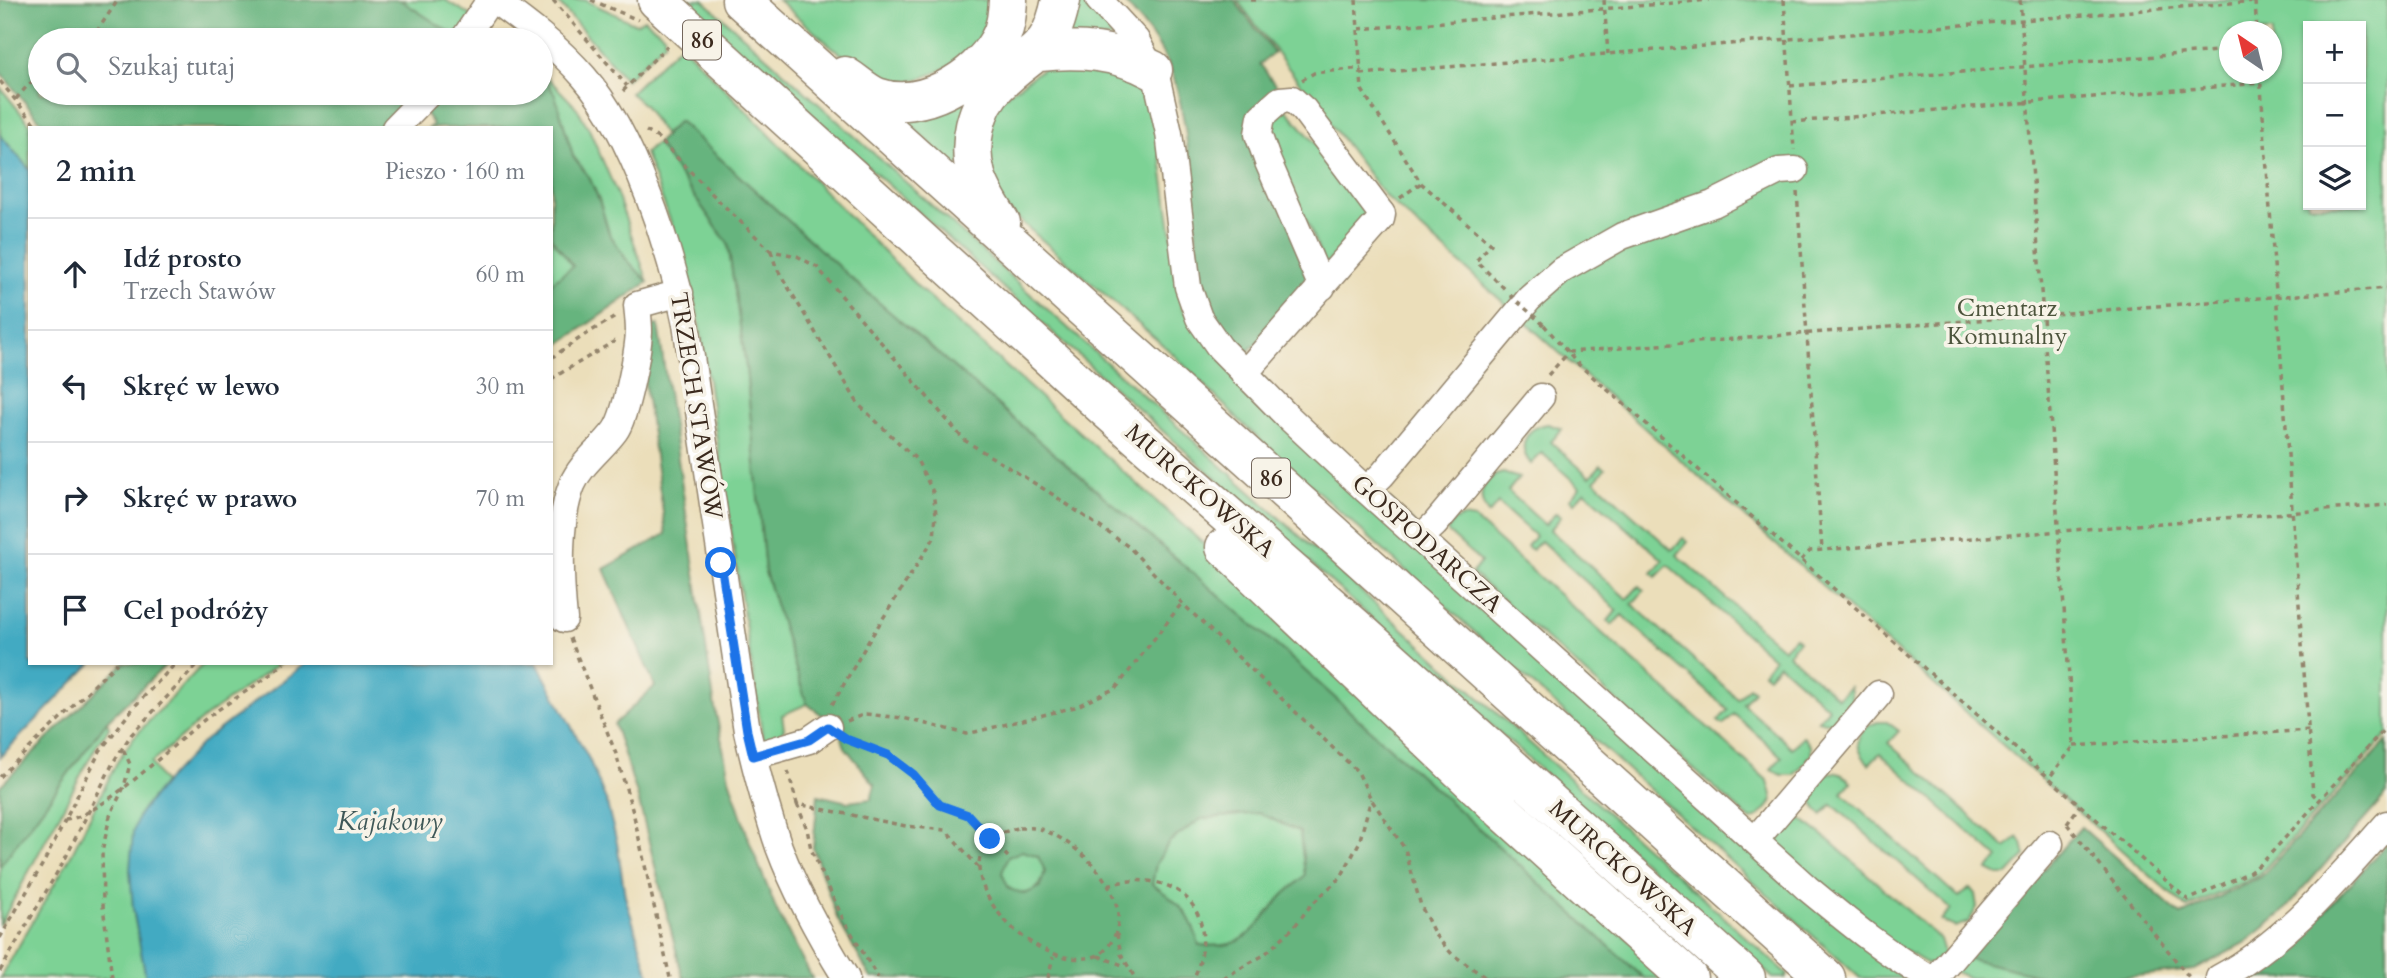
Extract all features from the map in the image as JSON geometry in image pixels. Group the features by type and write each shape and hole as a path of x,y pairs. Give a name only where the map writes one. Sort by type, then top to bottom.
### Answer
{"highway":[{"path":"755,12 877,97 903,100 923,97 944,89 968,76 986,60 999,41 1007,19 1008,0"},
{"path":"1032,263 1003,227 988,202 976,175 972,149 975,122 985,100 996,86 1039,52 1056,23 1060,0"},
{"name":"MURCKOWSKA","path":"651,7 1357,629 1746,978"},
{"name":"86","path":"755,12 1826,978"},
{"path":"1039,52 1087,50 1127,58 1153,70"},
{"path":"1105,408 1167,492 1494,803 1688,978"}],"street":[{"path":"472,28 492,0"},
{"name":"TRZECH STAWÓW","path":"492,0 533,28"},
{"name":"GOSPODARCZA","path":"1099,0 1136,40 1153,70 1162,97 1169,133 1185,272 1192,301 1209,333 1244,374 1366,490 1755,840 1862,933 1897,960 1929,978"},
{"name":"TRZECH STAWÓW","path":"553,47 585,77 606,107 621,133 662,235 680,293 747,731 761,789 780,849 823,941 846,978"},
{"path":"1244,374 1322,287 1381,219 1382,214 1304,110 1292,99 1280,100 1261,117 1258,134 1322,287"},
{"path":"397,126 417,105"},
{"path":"1366,490 1382,475 1529,299 1562,270 1622,236 1713,204 1779,171 1795,170"},
{"path":"564,619 560,577 563,530 572,486 582,467 616,429 629,387 639,333 633,308 680,293"},
{"path":"1420,538 1435,524 1541,397"},
{"path":"1755,840 1879,694"},
{"path":"753,756 809,740 828,727"},
{"path":"2219,978 2268,946 2297,922 2387,824"},
{"path":"1936,978 2050,844"}],"path":[{"path":"99,28 118,0"},
{"path":"553,0 627,87"},
{"path":"590,0 634,20 639,20 651,7"},
{"path":"1251,0 1258,0"},
{"path":"1356,0 1362,90 1421,183 1491,244 1476,261 1544,325 1576,362 2188,900 2250,872 2263,862 2387,726"},
{"path":"1604,0 1608,54"},
{"path":"1358,29 1709,0"},
{"path":"1784,0 1822,550"},
{"path":"2020,0 2074,746 2049,778"},
{"path":"1361,74 2255,1 2256,21"},
{"path":"634,80 662,51"},
{"path":"1790,86 2219,51"},
{"path":"1286,99 1287,92 1314,73 1361,68"},
{"path":"0,81 36,126"},
{"path":"1792,122 2249,84"},
{"path":"2261,84 2313,794 2319,800"},
{"path":"16,99 28,85"},
{"path":"621,133 635,127 658,138 771,251 776,267 859,405 917,460 933,492 936,514 934,538 832,704 828,727"},
{"path":"771,251 797,256 817,267 964,440 1052,494 1129,548 1182,603 1358,772 1371,799 1405,849 1421,906 1435,935 1452,954 1486,978"},
{"path":"1541,397 1539,385 1569,352 2387,288"},
{"path":"553,357 586,334 633,308"},
{"path":"553,378 615,341 633,308"},
{"path":"1801,560 1810,551 2387,505"},
{"path":"828,727 865,714 903,718 967,734 1075,707 1116,688 1182,603"},
{"path":"564,619 616,754 634,816 670,978"},
{"path":"0,777 115,665"},
{"path":"0,938 108,740 142,697 174,665"},
{"path":"0,971 66,857 122,749 160,703 197,665"},
{"path":"65,820 79,819 124,787 205,719 281,665"},
{"path":"828,727 846,739 888,755 913,774 940,805 968,815 1008,857"},
{"path":"2074,746 2309,730"},
{"path":"782,748 811,849 837,907 878,978"},
{"path":"112,978 103,906 102,852 110,816 124,787 130,764 122,749"},
{"path":"1223,978 1264,955 1340,877 1359,843 1371,799"},
{"path":"797,804 906,827 946,830 979,868"},
{"path":"2067,824 2189,977 2187,978"},
{"path":"1116,932 1110,946 1098,956 1082,960 1053,957 1035,948 1004,923 985,894 979,868 980,854 990,839 1004,831 1038,828 1056,835 1088,859 1108,885 1118,915 1118,945 1135,978"},
{"path":"1108,885 1123,881 1153,881 1182,893 1195,910 1201,928 1201,958 1194,978"},
{"path":"1098,956 1127,967"},
{"path":"1048,978 1053,957"}],"green space":[{"path":"0,0 400,0 443,28 28,28 28,105 409,105 385,126 44,126 0,72"},
{"path":"400,0 445,0 472,16 463,28 443,28"},
{"path":"556,0 585,0 636,24 644,19 664,35 665,42 626,80"},
{"path":"682,0 703,0 1788,975 1785,978 1773,978"},
{"path":"778,0 992,0 981,36 963,58 928,76 898,82 883,79 851,62"},
{"path":"1072,0 1081,0 1116,38 1058,40"},
{"path":"1122,0 1234,0 1274,53 1260,64 1278,89 1254,114 1308,281 1295,296 1293,313 1246,353 1231,339 1218,318 1201,276 1186,136 1172,73 1154,39"},
{"name":"Cmentarz Komunalny","path":"1237,0 2387,0 2387,735 2258,876 2187,908 1385,196"},
{"path":"681,44 921,290 1284,616 1670,978 1644,978 1282,650 863,289 679,121 664,135 644,105 630,93"},
{"path":"1055,60 1136,78 1149,97 1155,115 1182,309 1907,978 1860,978 1246,427 1173,354 1003,206 988,170 992,105"},
{"path":"553,83 577,108 589,129 615,189 648,282 626,259 609,233 589,177 573,156"},
{"path":"979,84 958,169 896,112"},
{"path":"0,87 31,126 28,126 28,168 0,135"},
{"path":"553,92 573,156 589,177 609,233 626,259 648,282 553,349 553,281 573,266 553,240 553,126 431,126 433,124 423,110 427,105 553,105"},
{"path":"1286,109 1372,210 1325,266 1267,125"},
{"path":"679,121 863,289 1282,650 1644,978 871,978 837,918 813,848 818,795 848,802 871,799 875,785 845,747 837,726 807,704 765,572 746,367 728,244 657,143","holes":["1259,813 1300,832 1305,875 1248,935 1229,944 1199,945 1192,924 1183,909 1152,884 1156,864 1169,842 1201,819","1022,851 1038,856 1045,871 1040,887 1025,894 1009,889 1002,873 1008,857"]},
{"path":"657,143 728,244 746,367 765,572 807,704 782,715 784,728 781,735 763,740 698,315 673,228 645,153"},
{"path":"553,240 573,266 553,281"},
{"path":"658,325 715,708 729,778 750,843 777,911 812,978 683,978 637,794 614,724 655,686 604,569 666,534 644,378 652,326"},
{"path":"1548,424 1562,429 1551,442 1590,477 1601,465 1605,468 1595,481 1672,550 1683,538 1688,542 1677,555 1783,649 1795,637 1799,641 1788,654 1838,698 1850,687 1853,707 1839,723 1818,721 1829,708 1779,664 1768,676 1763,672 1774,659 1668,565 1656,577 1652,573 1663,560 1585,491 1574,503 1570,499 1580,487 1542,453 1531,464 1524,451 1526,438 1534,429"},
{"path":"1503,473 1519,478 1508,491 1545,525 1556,513 1561,517 1550,530 1627,599 1639,586 1644,591 1632,604 1738,699 1749,687 1754,691 1743,704 1792,748 1803,736 1811,747 1811,755 1794,775 1782,775 1771,769 1782,757 1734,714 1723,725 1718,721 1728,710 1622,615 1612,625 1608,621 1617,610 1541,541 1532,550 1527,546 1535,536 1498,503 1489,514 1482,501 1483,489 1490,479"},
{"path":"1463,517 1474,519 1768,781 1772,795 1769,806 1751,820 1472,573 1481,562 1447,531 1453,521"},
{"path":"122,665 166,665 107,721 0,866 0,786"},
{"path":"202,665 277,665 206,716 151,763 164,783 139,814 133,909 146,978 0,978 69,859 116,764 133,738"},
{"path":"107,721 109,728 98,743 0,925 0,866"},
{"path":"1878,722 1887,722 1899,731 1888,743 2006,848 2018,837 2025,856 2007,875 1998,875 1988,870 1998,858 1880,753 1869,764 1860,751 1858,740 1864,730"},
{"path":"2387,741 2387,794 2281,914 2245,943 2195,970 2115,978 2051,978 1965,958 2081,827 2181,915 2261,877"},
{"path":"1827,773 1837,773 1849,780 1851,782 1842,793 1959,898 1970,888 1975,894 1977,907 1969,922 1955,927 1941,921 1951,909 1832,804 1822,815 1815,808 1811,793"},
{"path":"1259,813 1300,832 1305,875 1248,935 1229,944 1199,945 1192,923 1183,909 1152,884 1156,864 1169,842 1201,819"},
{"path":"1788,818 1801,819 1824,836 1940,939 1944,953 1930,965 1890,942 1776,844 1775,834"},
{"path":"2387,843 2387,978 2241,978 2298,941"},
{"path":"1023,851 1038,857 1044,872 1038,887 1023,893 1008,887 1002,872 1008,857"},
{"path":"1965,958 2051,978 1969,978 1953,971"}],"water":[{"path":"0,135 28,168 28,665 90,665 0,757"},
{"name":"Kajakowy","path":"303,665 538,665 589,759 606,800 617,843 625,896 650,978 146,978 133,909 130,870 133,832 139,814 205,740"}],"route":[{"path":"721,563 753,756 809,740 828,727 846,739 888,755 913,774 940,805 968,815 990,839"}]}
